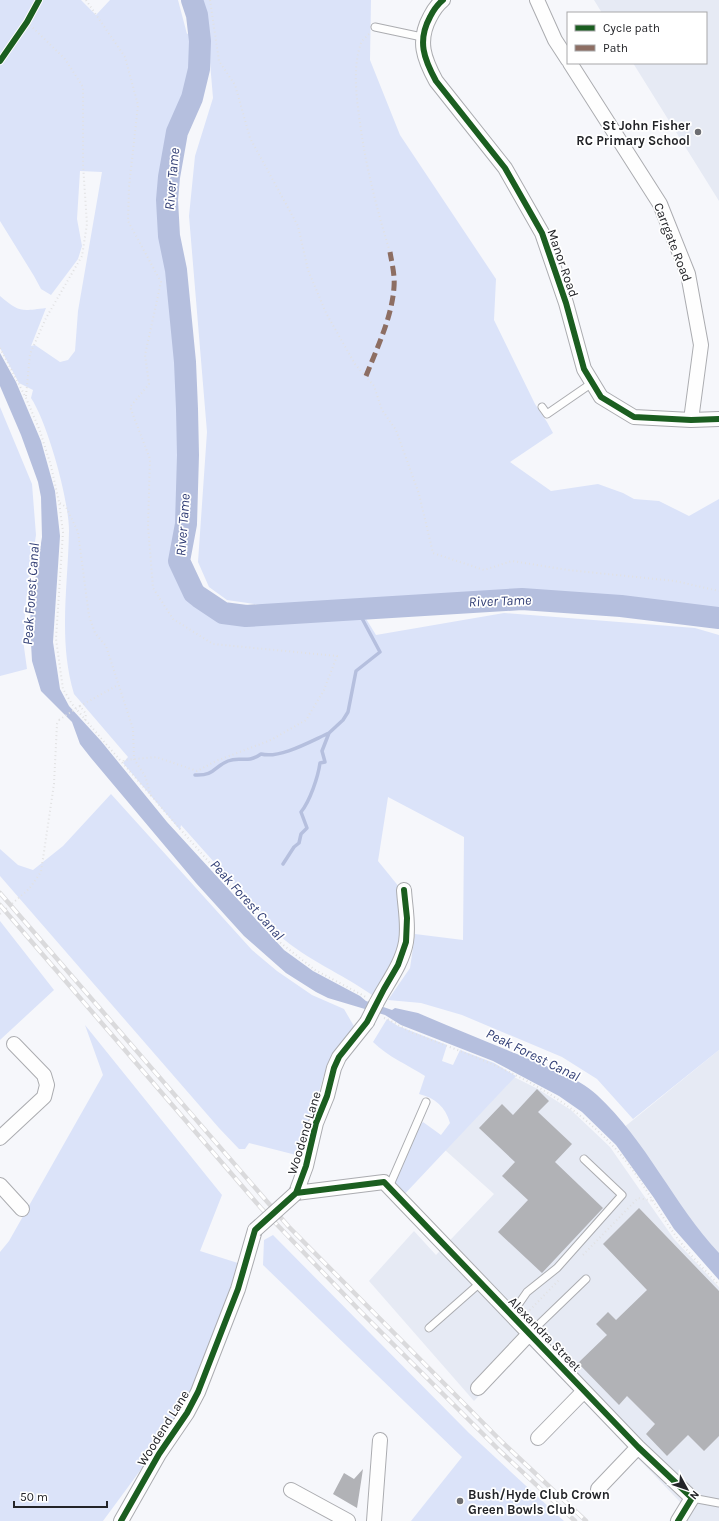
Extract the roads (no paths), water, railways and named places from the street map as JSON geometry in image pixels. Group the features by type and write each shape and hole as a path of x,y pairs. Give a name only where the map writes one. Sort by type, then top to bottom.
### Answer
{"street":[{"path":"422,37 432,14 443,0"},
{"path":"538,0 555,40 567,58"},
{"name":"Manor Road","path":"422,37 429,68 436,81 505,168 542,233 566,303 584,368 601,397 634,417 691,420 719,419"},
{"name":"Carrgate Road","path":"571,64 660,204 688,274 701,345 691,420"},
{"name":"Woodend Lane","path":"121,1521 159,1454 187,1413 198,1392 238,1289 255,1230 296,1193 306,1166 316,1123 327,1096 334,1068 339,1057 367,1022 374,997 398,965 406,942 407,918 404,890"},
{"path":"0,1138 44,1097 47,1086 44,1075 14,1044"},
{"path":"0,1185 22,1209"},
{"path":"296,1193 386,1185"},
{"name":"Alexandra Street","path":"386,1185 638,1447 692,1498"},
{"path":"478,1388 529,1334"},
{"path":"538,1438 584,1391"},
{"path":"374,1521 380,1440"},
{"path":"598,1489 638,1447"},
{"path":"291,1490 348,1521"},
{"path":"678,1521 692,1498"}],"lane":[{"path":"375,27 422,37"},
{"path":"542,407 547,414 592,383"},
{"path":"386,1185 426,1102"},
{"path":"511,1315 527,1292 557,1268 622,1196 584,1159"},
{"path":"529,1334 586,1279"},
{"path":"429,1328 480,1283"},
{"path":"692,1498 719,1503"}],"waterway":[{"name":"River Tame","path":"192,0 197,15 200,41 199,69 192,98 177,132 169,177 167,200 169,236 176,270 185,362 187,409 188,455 186,524 179,561 194,593 223,613 246,616 522,599 621,606 719,618"},
{"path":"283,864 294,847 299,843 301,834 307,828 301,812 313,789 320,763 325,762 322,751 329,733 343,720 348,712 356,671 380,652 357,609"},
{"path":"195,775 210,773 228,761 236,759 252,759 261,754 269,755 286,752 329,733"}],"railway":[{"path":"0,893 289,1227 502,1442 586,1521"},
{"path":"0,905 261,1208 361,1312 500,1451 575,1521"}],"place":[{"name":"St John Fisher RC Primary School","path":"698,132"},
{"name":"Bush/Hyde Club Crown Green Bowls Club","path":"460,1501"}],"water label":[{"name":"Peak Forest Canal","path":"31,594"},
{"name":"Peak Forest Canal","path":"247,900"},
{"name":"Peak Forest Canal","path":"533,1055"}]}
